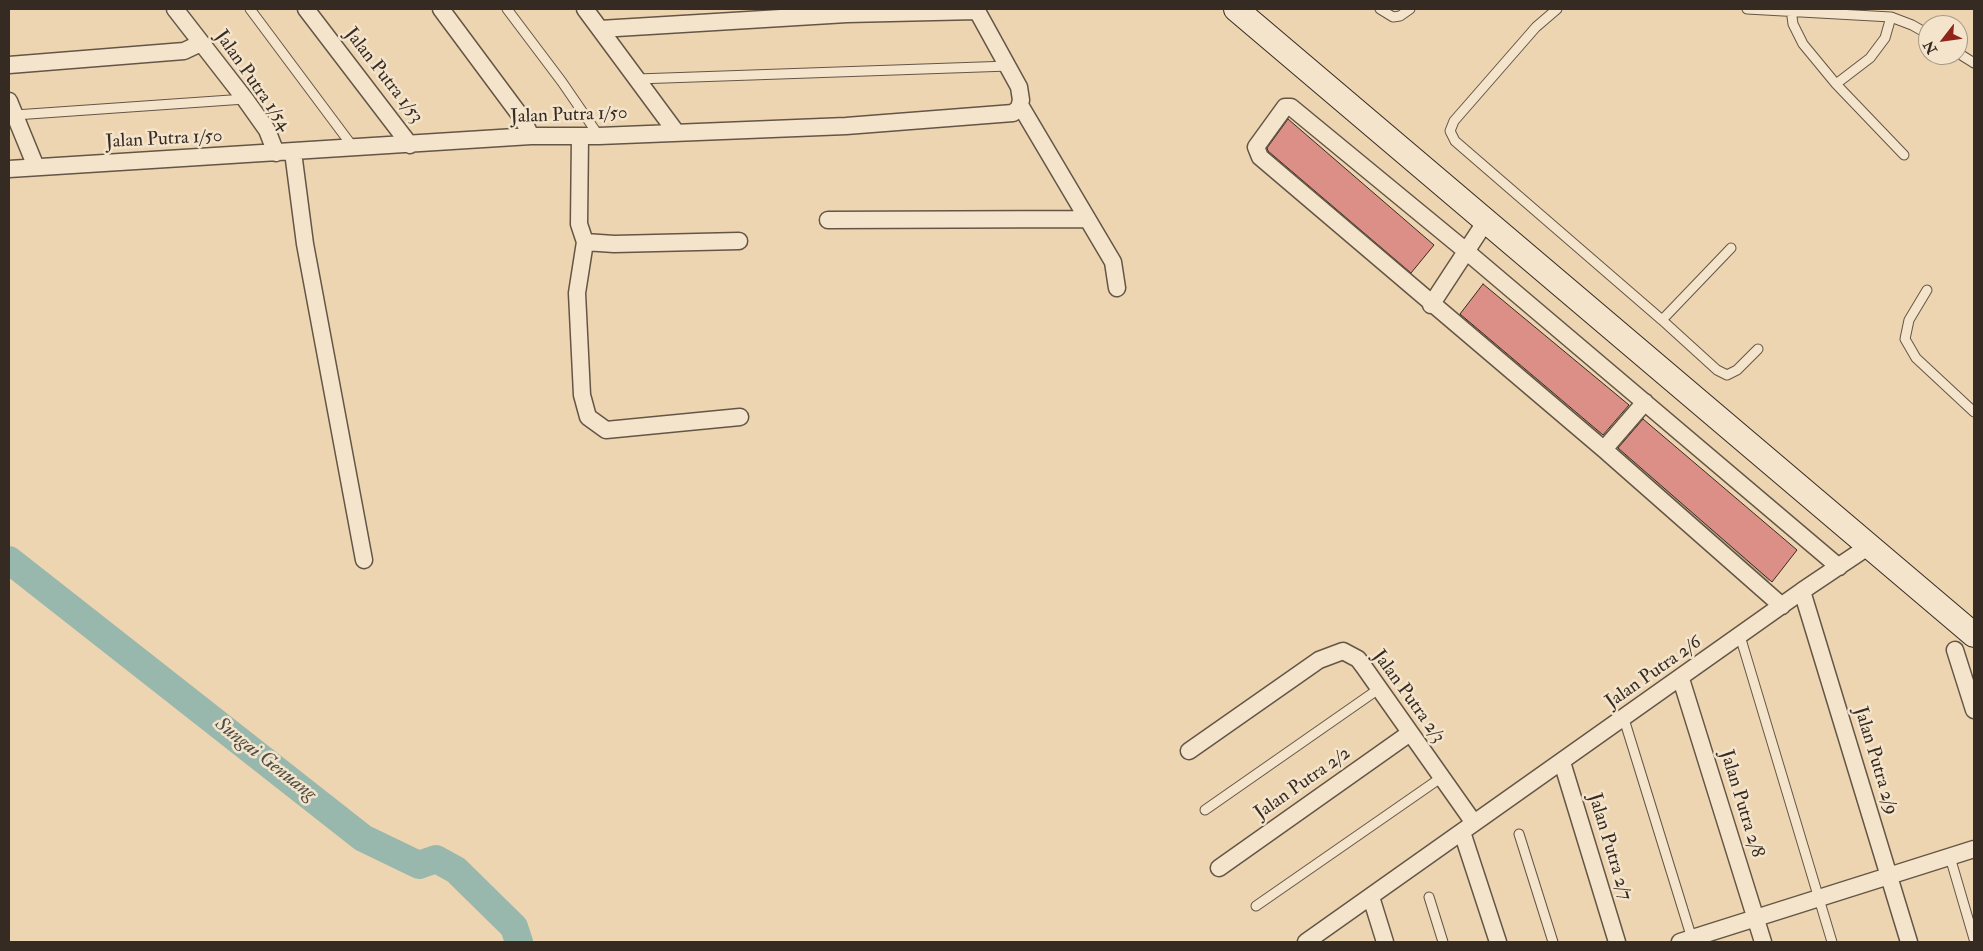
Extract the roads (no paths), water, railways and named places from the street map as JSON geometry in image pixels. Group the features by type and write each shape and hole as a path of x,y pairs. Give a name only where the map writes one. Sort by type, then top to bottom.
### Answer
{"street":[{"name":"Jalan Putra 1/54","path":"174,9 267,130 276,153"},
{"name":"Jalan Putra 1/53","path":"306,9 410,144"},
{"path":"441,9 522,118 531,136"},
{"path":"585,9 676,132"},
{"path":"1236,9 1974,635"},
{"path":"600,29 846,12 976,10 1020,87 1020,105 1113,262 1117,288"},
{"path":"9,64 184,51 201,43"},
{"name":"Jalan Putra 1/50","path":"9,170 531,136 599,136 846,126 1004,115 1013,113 1020,105"},
{"path":"1782,606 1607,452 1431,305 1260,157 1256,147 1285,107 1291,106 1466,251 1839,567"},
{"path":"12,108 36,167"},
{"path":"580,136 579,224 585,242 577,293 582,395 588,417 606,430 740,417"},
{"path":"293,152 305,244 364,560"},
{"path":"828,220 1087,219"},
{"path":"1431,305 1486,221"},
{"path":"585,242 614,244 739,241"},
{"path":"1607,452 1606,447 1645,402"},
{"name":"Jalan Putra 2/6","path":"1306,942 1681,679 1802,591 1869,546"},
{"name":"Jalan Putra 2/9","path":"1802,591 1909,942"},
{"path":"1955,650 1974,710"},
{"name":"Jalan Putra 2/3","path":"1189,751 1319,660 1343,651 1358,659 1380,688 1442,777 1468,828"},
{"name":"Jalan Putra 2/8","path":"1681,679 1763,942"},
{"name":"Jalan Putra 2/2","path":"1219,868 1410,733"},
{"name":"Jalan Putra 2/7","path":"1562,762 1617,942"},
{"path":"1468,828 1498,942"},
{"path":"1688,941 1974,849"},
{"path":"1371,897 1385,942"}],"lane":[{"path":"250,9 353,147"},
{"path":"507,9 562,82 599,136"},
{"path":"1380,9 1393,17 1400,16 1410,9"},
{"path":"1557,9 1536,27 1454,121 1450,130 1455,141 1662,320 1716,370 1727,375 1737,370 1758,349"},
{"path":"1747,9 1891,17 1918,28"},
{"path":"1791,10 1793,24 1803,44 1836,84 1904,155"},
{"path":"1836,84 1870,58 1885,38 1891,17"},
{"path":"638,79 1008,66"},
{"path":"12,108 245,99"},
{"path":"1662,320 1731,248"},
{"path":"1927,290 1909,320 1905,339 1916,358 1974,412"},
{"path":"1740,636 1832,942"},
{"path":"1205,810 1380,688"},
{"path":"1624,719 1688,941"},
{"path":"1256,906 1442,777"},
{"path":"1519,834 1553,942"},
{"path":"1950,857 1974,939"},
{"path":"1430,897 1443,942"}],"waterway":[{"name":"Sungai Genuang","path":"9,560 363,838 419,865 436,859 456,870 514,927 519,942"}]}
